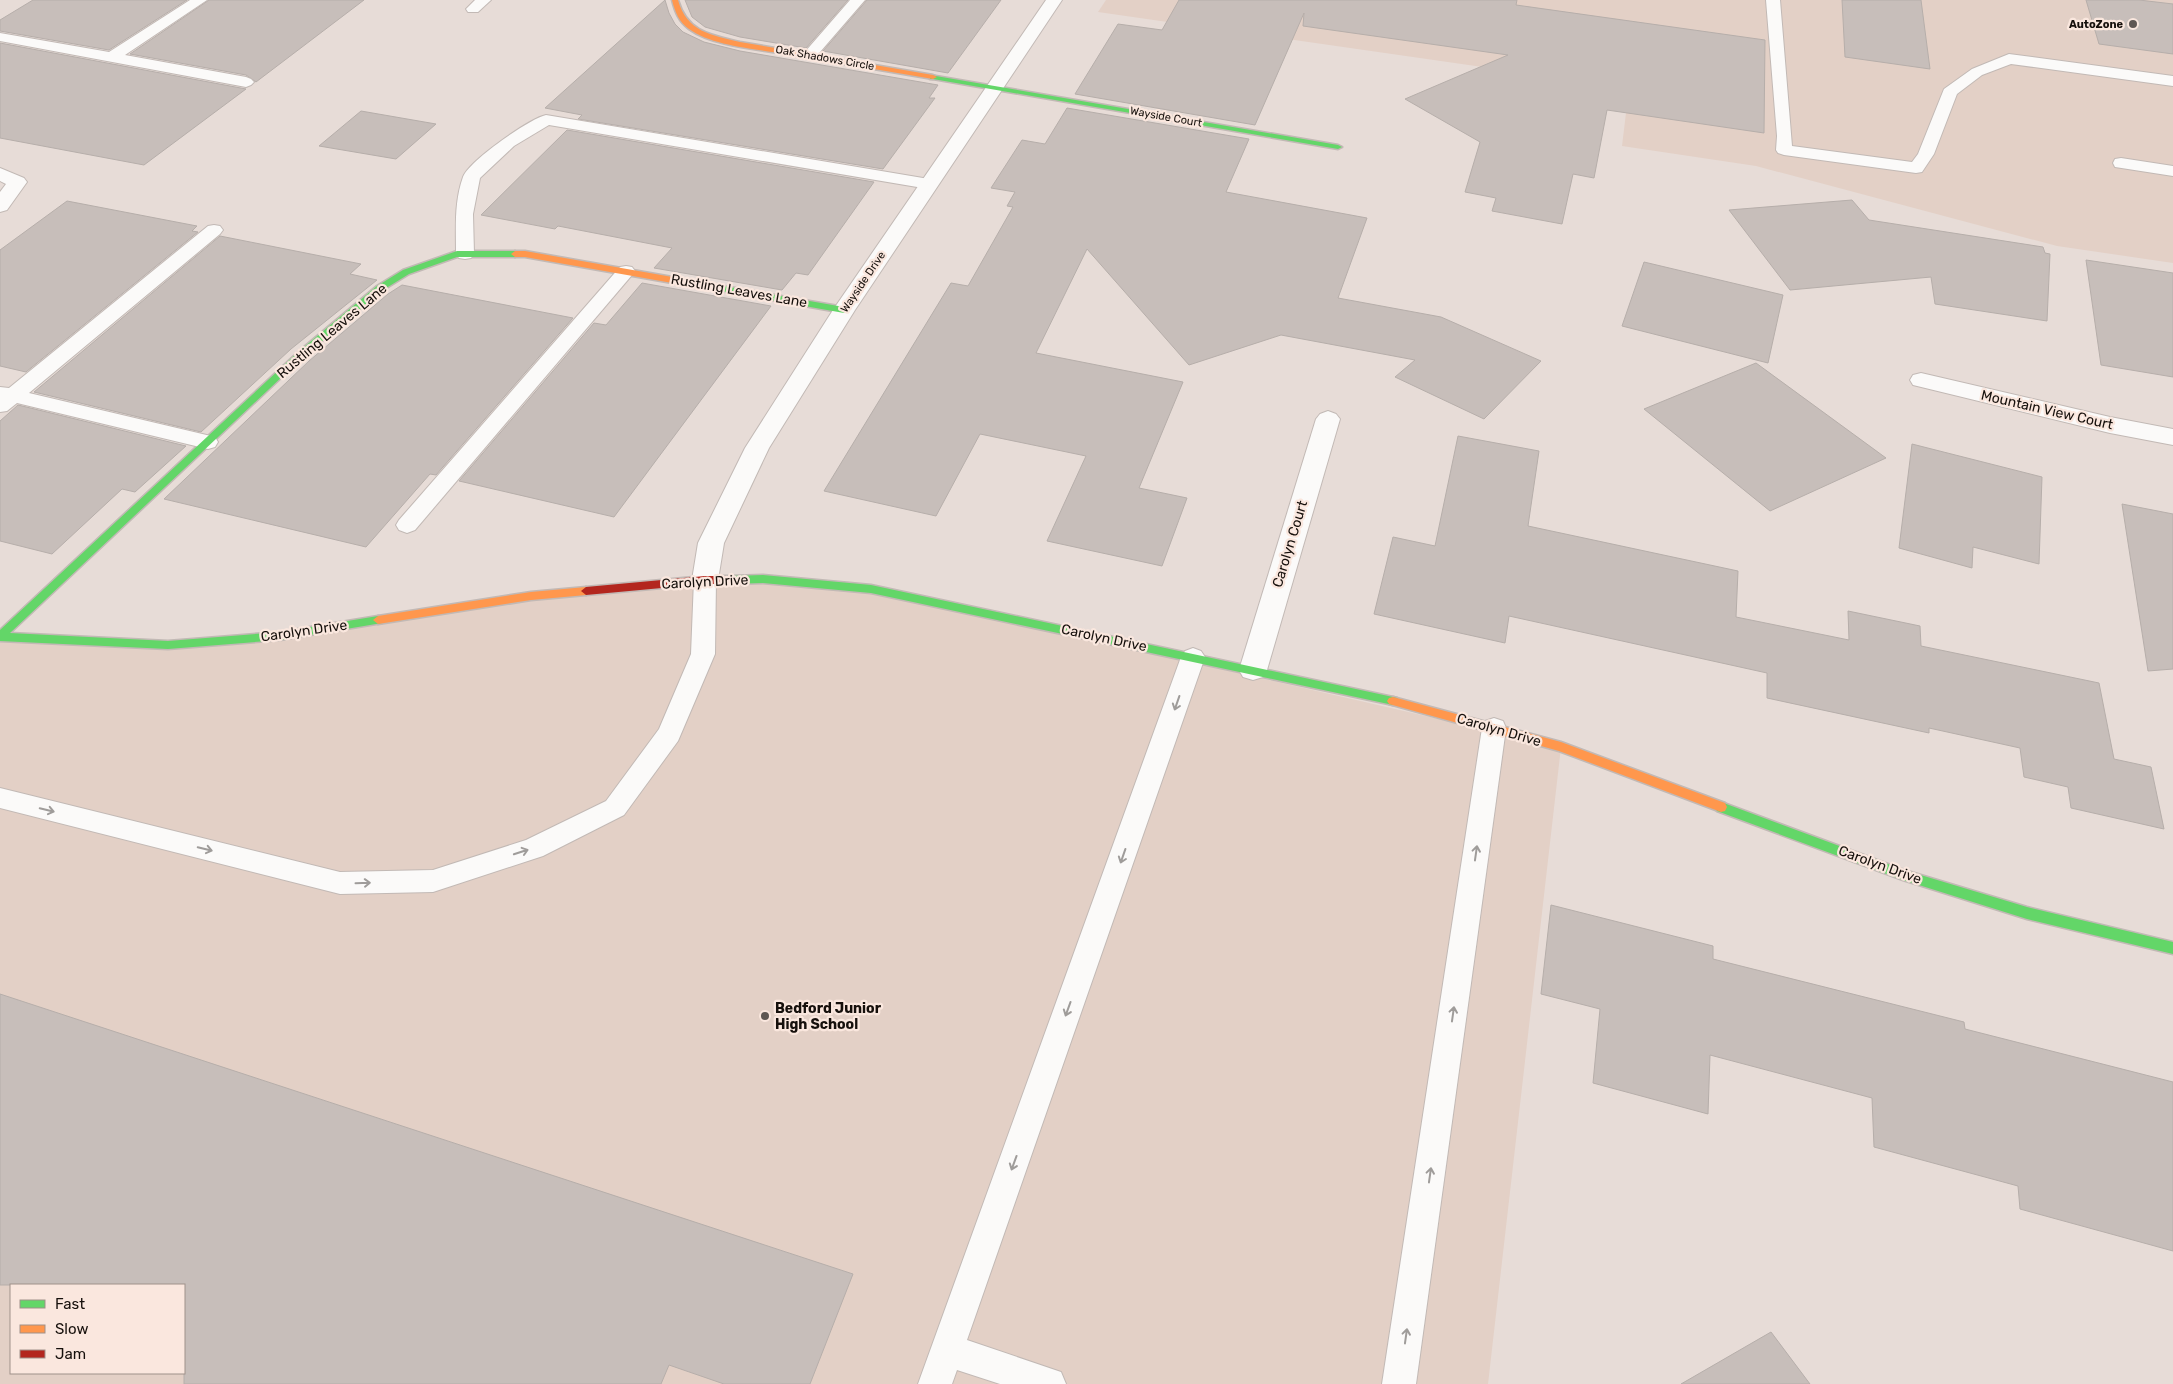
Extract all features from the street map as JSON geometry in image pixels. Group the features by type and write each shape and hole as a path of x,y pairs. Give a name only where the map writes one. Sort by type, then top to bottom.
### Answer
{"street":[{"name":"Oak Shadows Circle","path":"675,0 678,15 684,23 702,34 740,44 995,87"},
{"name":"Wayside Drive","path":"705,580 711,543 757,448 844,310 1054,0"},
{"name":"Wayside Court","path":"995,87 1338,147"},
{"path":"0,174 17,182 0,206"},
{"name":"Rustling Leaves Lane","path":"0,637 300,355 380,288 406,272 445,257 466,254 525,254 844,310"},
{"name":"Mountain View Court","path":"1921,380 2110,426 2173,437"},
{"name":"Carolyn Court","path":"1253,670 1328,419"},
{"name":"Carolyn Drive","path":"0,637 168,645 280,636 531,596 705,580 763,579 871,588 1404,703 1561,748 1903,874 2027,913 2173,948"}],"lane":[{"path":"112,57 200,0"},
{"path":"809,56 858,0"},
{"path":"1773,0 1785,136 1784,150 1916,168 1926,154 1950,92 1977,72 2009,59 2173,81"},
{"path":"0,37 246,82"},
{"path":"466,254 464,214 472,176 508,143 546,120 929,184"},
{"path":"2121,163 2173,171"},
{"path":"4,398 214,230"},
{"path":"408,524 626,271"},
{"path":"4,398 208,442"},
{"path":"0,798 340,883 433,881 534,848 615,808 669,734 703,654 705,580"},
{"path":"935,1384 1193,657"},
{"path":"1399,1384 1494,728"},
{"path":"947,1350 1049,1384"}],"shaded area":[{"path":"1106,0 2173,0 2173,263 2057,246 1756,166 1622,146 1629,88 1098,12"},
{"name":"Bedford Junior High School","path":"705,580 871,589 1561,747 1488,1384 0,1384 0,637 168,645"}],"building":[{"path":"33,0 187,0 109,50 0,31 0,20"},
{"path":"209,0 364,0 256,82 246,75 130,54"},
{"path":"665,0 675,24 683,32 704,42 740,51 938,85 929,98 935,98 883,169 578,119 582,115 545,108"},
{"path":"685,0 848,0 806,48 740,37 705,27 692,17"},
{"path":"867,0 1001,0 948,73 823,51"},
{"path":"1179,0 1517,0 1516,5 1765,40 1764,133 1607,110 1594,178 1573,174 1562,224 1492,211 1496,198 1465,192 1480,142 1405,99 1508,55 1303,26 1304,13 1255,125 1075,94 1118,24 1162,30"},
{"path":"1842,0 1921,0 1930,69 1845,57"},
{"name":"AutoZone","path":"2086,0 2139,0 2173,4 2173,54 2099,44"},
{"path":"0,43 246,89 144,165 0,138"},
{"path":"1067,108 1249,139 1226,192 1367,218 1338,298 1441,317 1541,361 1484,419 1395,377 1415,360 1281,335 1189,365 1087,249 1036,353 1183,382 1139,488 1187,498 1162,566 1047,541 1086,456 980,434 936,516 824,491 951,283 968,286 1013,207 1007,206 1015,192 991,188 1022,140 1045,144"},
{"path":"361,111 436,124 396,159 319,146"},
{"path":"567,130 874,182 808,275 796,273 782,290 654,268 672,248 558,226 555,229 481,215"},
{"path":"1852,200 1869,220 2043,247 2045,253 2050,254 2047,321 1935,304 1931,277 1790,290 1729,210"},
{"path":"67,201 197,226 192,231 198,232 26,372 0,366 0,250"},
{"path":"220,236 361,264 350,274 377,280 291,349 201,432 34,392"},
{"path":"2086,260 2173,273 2173,377 2101,365"},
{"path":"1644,262 1783,295 1768,363 1622,326"},
{"path":"642,283 771,306 614,517 459,481 594,323 606,325"},
{"path":"402,285 573,318 436,475 430,474 366,547 164,499 309,361 388,294"},
{"path":"1756,363 1886,458 1770,511 1644,409"},
{"path":"18,405 186,446 135,492 122,489 52,554 0,541 0,421"},
{"path":"1458,436 1539,451 1528,526 1738,571 1736,617 1849,640 1848,611 1920,626 1921,646 2099,683 2114,759 2151,767 2164,829 2071,808 2068,787 2024,777 2020,748 1929,728 1929,733 1767,698 1767,673 1509,616 1505,643 1374,614 1393,537 1435,546"},
{"path":"1912,444 2042,477 2039,564 1973,547 1972,568 1899,548"},
{"path":"2122,504 2173,514 2173,669 2148,671"},
{"path":"1551,905 1713,946 1713,959 1964,1022 1965,1029 2173,1082 2173,1251 2020,1209 2018,1186 1874,1147 1872,1098 1710,1055 1708,1114 1593,1083 1600,1009 1541,994"},
{"path":"0,994 853,1274 810,1384 724,1384 669,1365 661,1384 184,1384 185,1284 0,1285"},
{"path":"1771,1332 1810,1384 1681,1384"}],"traffic: fast":[{"path":"933,77 1338,147"},
{"path":"0,636 300,355 380,288 406,272 445,257 457,254 515,254"},
{"path":"712,287 844,310"},
{"path":"730,580 763,579 871,589 1393,701"},
{"path":"0,637 168,645 280,636 378,620"},
{"path":"1721,807 1903,875 2027,913 2173,948"}],"traffic: slow":[{"path":"675,0 678,11 690,27 718,39 933,77"},
{"path":"515,254 525,254 712,287"},
{"path":"378,620 531,596 586,591"},
{"path":"1393,701 1561,747 1721,807"}],"traffic: jam":[{"path":"586,591 705,580 730,580"}],"place":[{"name":"AutoZone","path":"2133,24"},
{"name":"Bedford Junior High School","path":"765,1016"}]}
